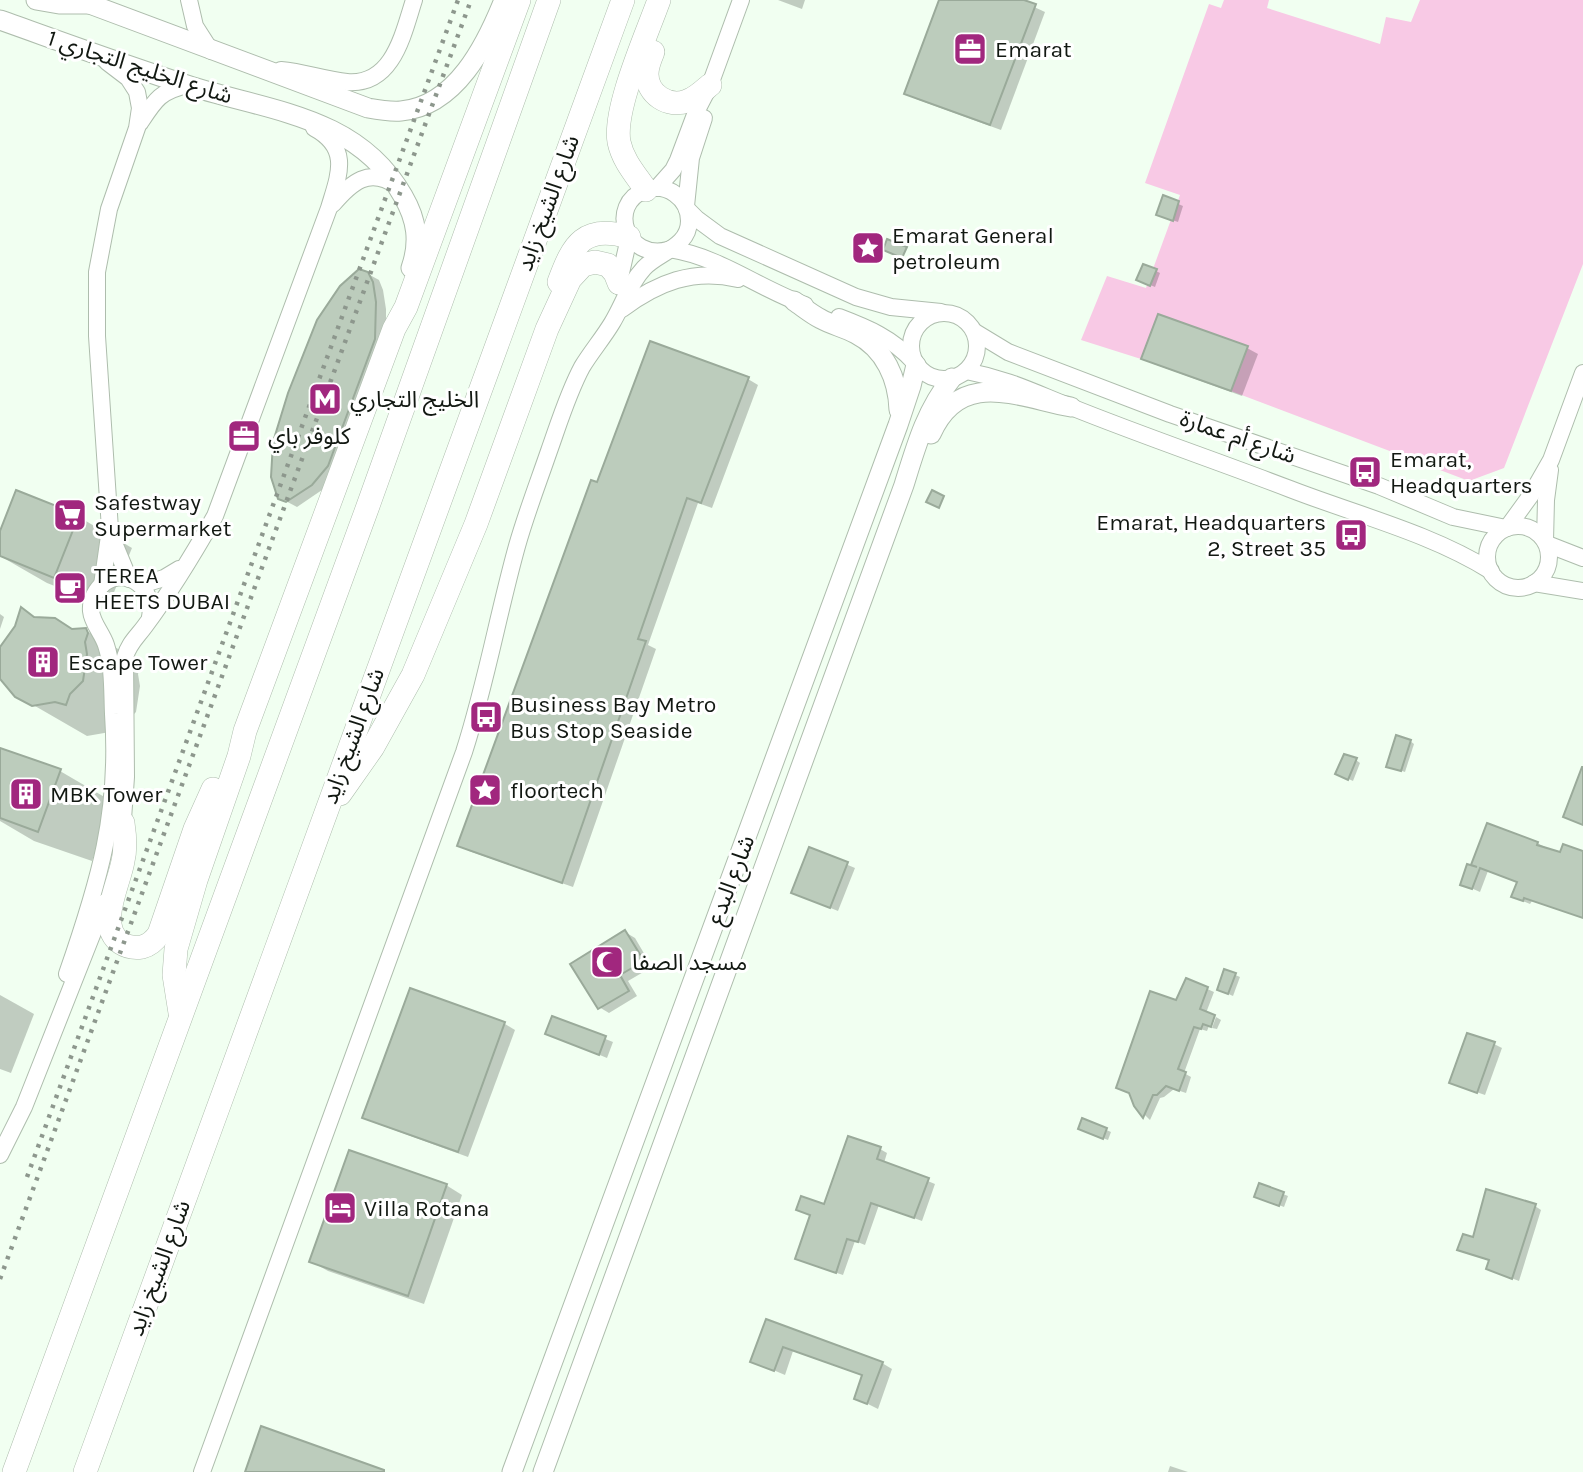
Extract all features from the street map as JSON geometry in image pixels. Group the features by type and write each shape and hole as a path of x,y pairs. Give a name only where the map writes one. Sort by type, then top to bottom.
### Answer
{"highway":[{"path":"180,1014 174,975 176,948 195,880 239,756 245,731 519,0"},
{"path":"14,1472 363,518 549,0"},
{"name":"شارع الشيخ زايد","path":"85,1472 623,0"},
{"path":"652,189 624,155 618,119 659,0"},
{"path":"664,0 663,23 647,69 650,89 657,96 675,103 694,97 710,85"},
{"path":"547,329 553,298 574,247 592,234 604,232 629,237"},
{"path":"324,813 373,747 413,675 476,524 547,329 570,279 583,265 594,262 608,265 620,283"},
{"path":"123,823 124,860 109,921 110,929 119,942 133,948 155,940 159,934 195,829 231,753 245,731"}],"main road":[{"path":"36,0 59,4 85,2"},
{"name":"شارع الخليج التجاري 1","path":"85,2 368,108 398,112 424,105 443,95 486,42 505,0"},
{"name":"شارع الخليج التجاري 1","path":"0,20 188,85 311,119 351,139 381,165 398,187 411,213 417,235 414,258 394,329"},
{"path":"794,301 820,318 856,334 878,351 897,386 900,412 898,425"},
{"name":"شارع البدع","path":"512,1472 898,425 911,386 915,363"},
{"name":"شارع البدع","path":"543,1472 722,990 928,413 959,374"},
{"path":"904,485 940,417 951,404 964,397 992,391 1071,407"},
{"path":"722,990 711,982 709,973 729,913 727,893"}],"street":[{"path":"189,0 195,26 211,51"},
{"path":"265,69 351,82 375,75 393,58 414,0"},
{"path":"600,341 620,283 629,237 624,219 626,209 638,194 652,189 673,170 710,85 741,0"},
{"path":"90,52 122,73 133,85 140,108 137,128 109,209 97,272 96,315 110,529 117,555 150,600 150,617"},
{"path":"137,128 160,96 168,90 188,85"},
{"path":"202,1472 464,752 483,688 523,527 571,391 583,365 642,270 678,244 688,228 691,158 706,113 710,85"},
{"path":"38,1067 58,1024 106,900 119,849 126,777 124,665 127,649 215,516 329,208 340,165 334,146 320,132 280,112"},
{"path":"329,208 349,185 365,178 383,179 398,187"},
{"path":"629,237 646,251 669,250 713,260 794,301 884,336 934,378 959,374 972,365 977,349 975,332 971,325 957,315 891,307 856,297 720,236 697,219 674,193 652,189"},
{"path":"618,311 659,285 690,276 718,275 757,284"},
{"path":"915,363 911,344 917,326 923,319 941,312"},
{"name":"شارع أم عمارة","path":"975,332 1008,352 1170,414 1379,486 1453,517 1507,528"},
{"path":"1551,460 1546,500 1548,566 1545,573 1534,583 1524,587 1511,586 1499,581 1491,570 1488,551 1492,541 1507,528 1531,495 1551,460 1583,373"},
{"name":"شارع أم عمارة","path":"959,374 1011,381 1071,407 1450,547 1491,570"},
{"path":"1507,528 1528,527 1546,542 1583,558"},
{"path":"110,529 102,585 92,601 93,620 106,634 116,638 136,635"},
{"path":"102,585 120,578 135,582 164,578 184,566"},
{"path":"1534,583 1583,591"},
{"path":"0,1155 24,1107 38,1067 94,896 110,825 115,776 114,728 109,655 99,628"}],"shaded area":[{"path":"1224,0 1269,0 1267,8 1380,44 1386,17 1411,22 1420,0 1583,0 1583,264 1504,468 1469,481 1231,391 1248,346 1158,314 1141,359 1081,340 1107,276 1146,288 1180,195 1145,183 1209,4 1221,8"}],"building":[{"name":"Emarat","path":"939,0 1024,0 1036,4 990,125 904,94"},
{"path":"1163,195 1179,201 1173,221 1156,215"},
{"path":"887,239 907,247 902,258 883,250"},
{"path":"1143,264 1157,269 1150,286 1136,280"},
{"name":"الخليج التجاري","path":"359,269 368,272 373,282 376,302 375,339 328,466 312,485 286,502 278,499 271,477 273,442 288,393 317,320 340,286"},
{"path":"1158,314 1248,346 1231,391 1141,359"},
{"path":"650,341 749,377 701,503 687,498 638,639 646,641 562,883 457,846 591,480 597,482"},
{"path":"16,490 79,515 54,578 0,556 0,531"},
{"path":"932,490 944,496 939,508 926,502"},
{"name":"Escape Tower","path":"21,607 34,617 55,618 72,629 86,628 87,654 83,681 70,694 66,705 55,702 32,706 15,697 0,679 0,647 15,626"},
{"path":"1396,735 1411,740 1401,771 1386,767"},
{"name":"MBK Tower","path":"0,748 61,769 38,832 0,818"},
{"path":"1344,754 1357,758 1348,780 1335,774"},
{"path":"1583,767 1583,825 1563,817"},
{"path":"1487,823 1560,852 1563,844 1583,851 1583,918 1524,898 1523,901 1511,897 1517,882 1480,868 1472,889 1460,885 1467,864 1477,867 1471,865"},
{"path":"809,847 848,862 830,908 791,893"},
{"name":"مسجد الصفا","path":"625,930 644,961 620,975 629,991 598,1009 570,964"},
{"path":"1224,969 1236,973 1228,994 1217,990"},
{"path":"1186,978 1208,987 1200,1009 1215,1015 1211,1027 1203,1024 1201,1029 1194,1027 1178,1069 1186,1072 1179,1091 1166,1086 1157,1095 1153,1095 1143,1118 1129,1093 1116,1088 1150,991 1176,1000"},
{"path":"410,988 505,1022 458,1152 362,1118"},
{"path":"552,1016 606,1036 599,1055 545,1034"},
{"path":"1467,1033 1495,1042 1477,1093 1449,1083"},
{"path":"1082,1118 1107,1128 1103,1139 1078,1129"},
{"path":"848,1136 881,1147 877,1159 929,1178 914,1218 871,1203 858,1242 847,1239 836,1273 795,1259 810,1215 796,1210 801,1196 824,1204"},
{"name":"Villa Rotana","path":"349,1150 447,1184 408,1296 309,1262"},
{"path":"1259,1183 1284,1192 1279,1206 1254,1197"},
{"path":"1486,1189 1536,1204 1512,1279 1486,1269 1489,1260 1457,1250 1463,1234 1473,1237"},
{"path":"766,1319 883,1362 867,1404 854,1399 862,1375 783,1347 774,1371 750,1362"},
{"path":"261,1426 384,1470 384,1472 245,1472"}],"railway":[{"path":"27,1177 458,0"},
{"path":"0,1279 471,0"}],"place":[{"name":"Emarat","path":"970,49"},
{"name":"Emarat General petroleum","path":"868,248"},
{"name":"الخليج التجاري","path":"325,399"},
{"name":"كلوفر باي","path":"244,436"},
{"name":"Emarat, Headquarters","path":"1365,472"},
{"name":"Safestway Supermarket","path":"70,515"},
{"name":"Emarat, Headquarters 2, Street 35","path":"1351,535"},
{"name":"TEREA HEETS DUBAI","path":"70,588"},
{"name":"Escape Tower","path":"43,662"},
{"name":"Business Bay Metro Bus Stop Seaside","path":"486,717"},
{"name":"floortech","path":"485,790"},
{"name":"MBK Tower","path":"26,794"},
{"name":"مسجد الصفا","path":"607,962"},
{"name":"Villa Rotana","path":"340,1208"}]}
